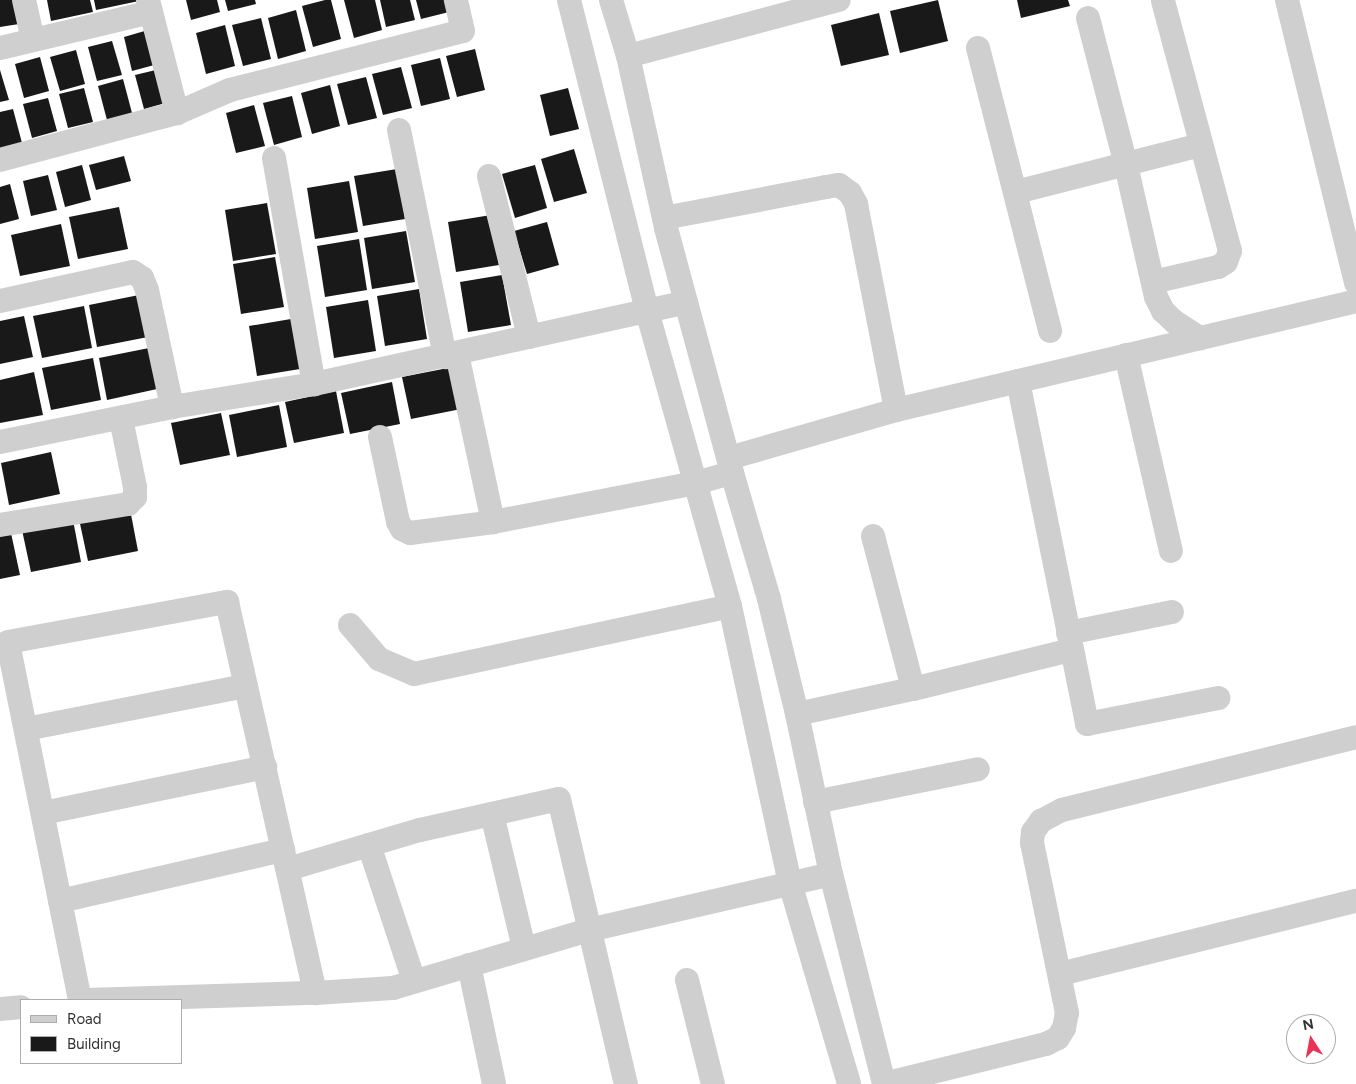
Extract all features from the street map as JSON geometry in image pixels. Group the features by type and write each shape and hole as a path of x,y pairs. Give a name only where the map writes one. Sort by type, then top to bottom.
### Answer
{"street":[{"path":"24,0 33,40"},
{"path":"0,160 176,113 230,90 463,31 456,0"},
{"path":"569,0 647,311 730,606 790,883 849,1084"},
{"path":"612,0 628,56 664,218 686,302 730,466 769,598 832,874 884,1084 1046,1044 1058,1038 1064,1028 1066,1013 1060,974 1032,843 1033,832 1041,821 1062,810 1356,737"},
{"path":"628,56 802,5 839,0"},
{"path":"1287,0 1356,283"},
{"path":"1153,282 1218,267 1226,262 1230,251 1163,1"},
{"path":"0,48 150,6 176,113"},
{"path":"1088,18 1126,165 1156,297 1163,311 1175,322 1200,338"},
{"path":"978,48 1050,331"},
{"path":"399,130 451,355 493,522"},
{"path":"1016,192 1201,145"},
{"path":"274,158 314,384"},
{"path":"489,176 529,337"},
{"path":"664,218 839,185 850,193 856,204 896,410"},
{"path":"0,301 133,272 142,278 147,290 172,407"},
{"path":"380,437 398,522 402,529 410,533 493,522 696,483 730,466 896,410 1356,301"},
{"path":"0,442 172,407 314,384 686,302"},
{"path":"1126,355 1171,551"},
{"path":"1018,381 1087,724 1218,698"},
{"path":"0,525 128,504 135,497 135,487 120,419"},
{"path":"873,536 913,689"},
{"path":"80,999 8,642 228,602 315,992"},
{"path":"350,625 379,660 414,674 730,606"},
{"path":"797,714 913,689 1172,612"},
{"path":"26,729 246,686"},
{"path":"43,813 265,767"},
{"path":"815,802 978,769"},
{"path":"60,902 368,845 420,830 559,799 626,1084"},
{"path":"492,814 524,948"},
{"path":"368,845 414,981"},
{"path":"115,999 392,988 589,930 832,874"},
{"path":"1060,974 1356,901"},
{"path":"469,965 494,1084"},
{"path":"687,980 713,1084"},
{"path":"0,1009 20,1007"}],"building":[{"path":"0,0 14,0 19,24 0,27"},
{"path":"47,0 90,0 93,12 51,21"},
{"path":"94,0 139,0 139,1 96,10"},
{"path":"186,0 217,0 220,12 191,20"},
{"path":"225,0 255,0 256,4 228,11"},
{"path":"331,0 341,39 313,47 302,6"},
{"path":"344,0 375,0 382,30 354,38"},
{"path":"380,0 410,0 415,20 386,27"},
{"path":"416,0 446,0 449,12 421,19"},
{"path":"938,0 948,41 900,53 890,11"},
{"path":"1017,0 1068,0 1070,6 1021,18"},
{"path":"296,10 306,51 278,59 268,18"},
{"path":"879,13 889,55 841,66 831,25"},
{"path":"261,18 271,59 243,66 232,25"},
{"path":"225,25 235,66 206,74 196,33"},
{"path":"148,30 158,64 132,71 124,37"},
{"path":"112,41 122,75 97,81 88,47"},
{"path":"475,49 485,90 457,97 446,56"},
{"path":"76,50 85,84 60,91 50,57"},
{"path":"40,57 49,91 24,98 15,64"},
{"path":"440,58 450,99 421,106 411,65"},
{"path":"401,67 412,108 383,115 372,74"},
{"path":"160,69 169,102 144,109 135,75"},
{"path":"0,70 9,100 0,102"},
{"path":"366,77 377,118 348,125 337,84"},
{"path":"123,79 132,113 107,120 98,86"},
{"path":"330,85 340,126 312,134 301,93"},
{"path":"84,88 93,122 68,128 59,94"},
{"path":"568,88 579,129 550,136 540,95"},
{"path":"292,96 302,137 274,145 263,103"},
{"path":"48,98 57,131 32,138 23,104"},
{"path":"254,105 265,146 236,153 226,113"},
{"path":"13,109 22,143 0,149 0,112"},
{"path":"574,149 587,193 554,202 541,159"},
{"path":"124,156 131,181 96,190 89,165"},
{"path":"82,165 91,200 65,207 56,172"},
{"path":"535,165 547,208 515,218 502,174"},
{"path":"397,169 405,219 363,226 354,176"},
{"path":"48,175 57,210 31,216 23,181"},
{"path":"349,181 358,232 315,239 307,188"},
{"path":"10,184 19,219 0,224 0,187"},
{"path":"267,203 276,254 233,261 225,210"},
{"path":"119,207 128,249 78,259 69,217"},
{"path":"491,215 499,265 456,272 448,222"},
{"path":"547,222 559,265 527,274 514,231"},
{"path":"61,224 70,266 20,276 11,235"},
{"path":"406,231 415,282 372,289 364,238"},
{"path":"359,239 367,290 325,297 317,246"},
{"path":"275,257 284,307 241,314 233,264"},
{"path":"502,275 511,325 468,332 460,282"},
{"path":"419,289 427,339 385,346 377,296"},
{"path":"139,295 148,337 97,347 89,305"},
{"path":"368,300 376,351 334,358 326,307"},
{"path":"84,306 92,348 42,358 33,316"},
{"path":"24,316 33,357 0,364 0,321"},
{"path":"291,319 300,369 257,376 249,326"},
{"path":"149,348 157,389 107,400 99,358"},
{"path":"93,358 101,400 51,410 42,368"},
{"path":"453,367 461,409 411,419 402,377"},
{"path":"34,372 43,415 0,423 0,380"},
{"path":"392,382 400,424 350,434 341,393"},
{"path":"336,391 344,433 294,443 285,402"},
{"path":"279,405 287,447 237,457 229,415"},
{"path":"221,413 230,455 180,465 171,423"},
{"path":"51,452 60,494 9,505 1,463"},
{"path":"130,509 138,551 88,561 79,519"},
{"path":"73,520 81,562 31,572 22,530"},
{"path":"11,533 20,575 0,579 0,535"}]}
